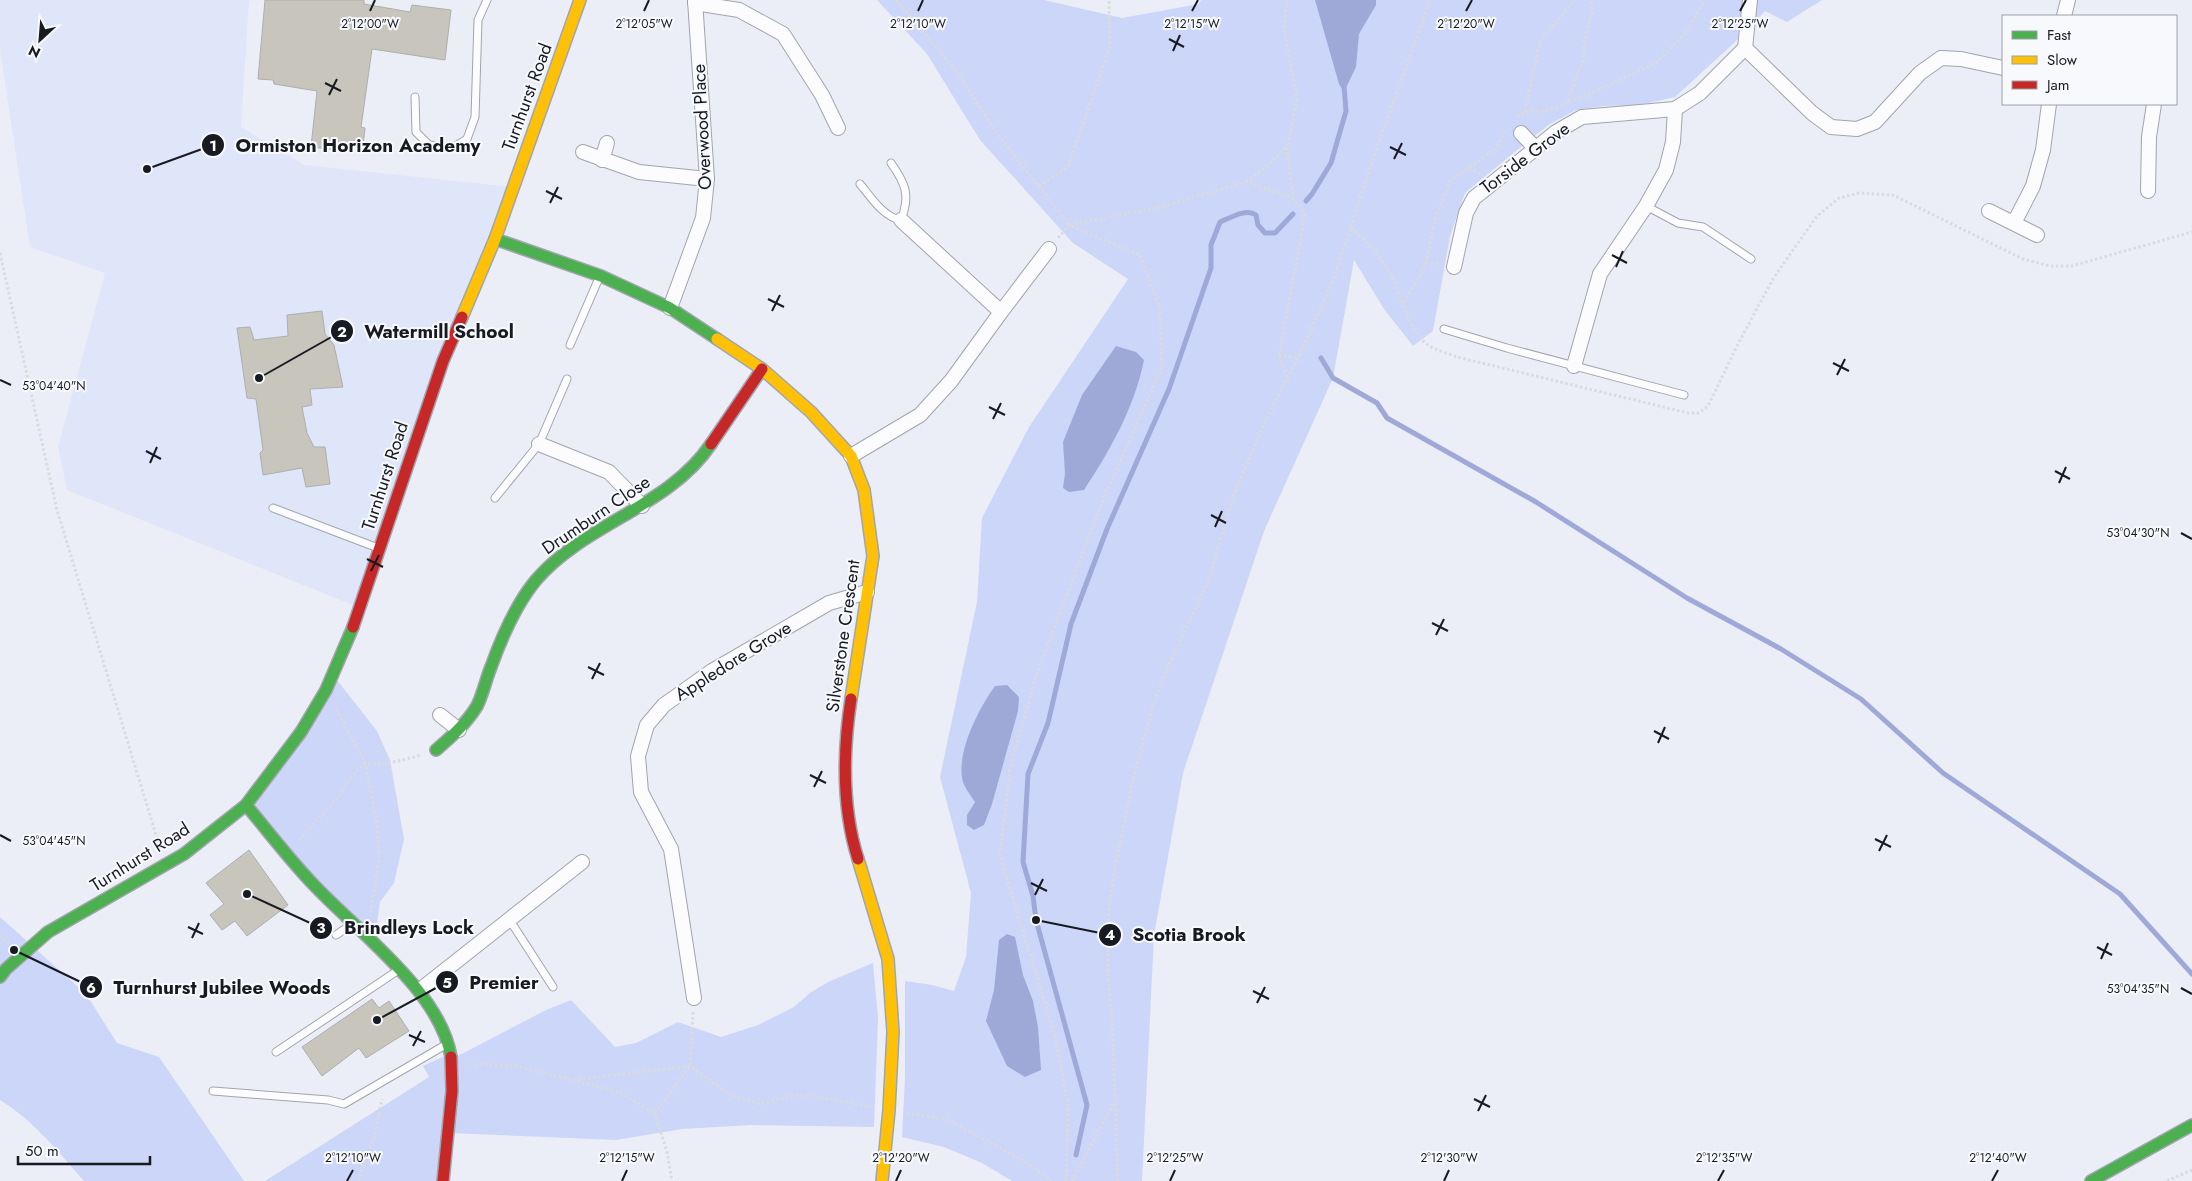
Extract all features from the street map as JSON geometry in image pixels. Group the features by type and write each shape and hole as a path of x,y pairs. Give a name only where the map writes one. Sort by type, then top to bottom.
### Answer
{"street":[{"name":"Turnhurst Road","path":"0,977 6,969 48,932 184,854 246,805 300,732 326,690 348,642 443,361 495,239 580,0"},
{"path":"1750,0 1745,48 1812,113 1831,127 1857,129 1875,122 1920,73 1941,58 1961,58 2002,68"},
{"path":"2064,15 2068,0"},
{"path":"695,1 739,10 783,34 822,94 838,128"},
{"name":"Overwood Place","path":"670,308 703,218 707,178 695,1"},
{"name":"Torside Grove","path":"1454,267 1469,204 1562,128 1582,117 1675,109 1700,93 1745,48"},
{"path":"2014,223 2033,186 2044,150 2049,105"},
{"path":"2148,191 2149,137 2154,105"},
{"path":"1574,366 1600,274 1646,206 1666,170 1673,142 1675,109"},
{"path":"1521,133 1536,149"},
{"path":"602,160 607,143"},
{"path":"583,152 640,172 707,178"},
{"path":"1989,211 2037,234"},
{"path":"901,220 1001,312"},
{"name":"Silverstone Crescent","path":"495,239 600,276 670,308 762,369 811,412 851,456 864,490 873,556 848,720 845,782 855,850 888,959 893,1032 889,1110 882,1181"},
{"path":"851,456 920,415 951,381 1049,249"},
{"name":"Drumburn Close","path":"436,750 459,730 477,705 503,634 535,581 558,556 642,506 672,485 701,459 762,369"},
{"path":"539,444 609,472 642,506"},
{"name":"Appledore Grove","path":"694,998 671,849 641,792 638,756 646,725 664,705 712,671 829,603 867,592"},
{"path":"440,715 459,730"},
{"path":"246,805 286,854 366,938 420,990 441,1024 449,1043 452,1063 452,1091 443,1181"},
{"path":"420,990 582,862"},
{"path":"2091,1181 2192,1125"}],"lane":[{"path":"415,97 416,132 429,145 452,148 467,139 475,117 478,20 486,0"},
{"path":"860,184 880,208 894,219 901,220 905,209 904,182 891,163"},
{"path":"1646,206 1678,224 1703,227 1751,259"},
{"path":"570,345 600,276"},
{"path":"1444,329 1684,395"},
{"path":"495,498 539,444 567,379"},
{"path":"274,508 380,549"},
{"path":"509,919 553,987"},
{"path":"336,935 352,923"},
{"path":"276,1052 399,970"},
{"path":"213,1091 328,1100 344,1104 449,1043"}],"path":[{"path":"896,0 956,71 998,135 1069,225 1140,255 1160,308 1162,368 1104,497 1035,680 1010,769 1000,856 1055,1036 1068,1105 1066,1181"},
{"path":"1039,186 1068,167 1110,46 1109,0"},
{"path":"1287,0 1284,29 1297,99 1288,146 1292,198 1305,215 1279,355 1287,377"},
{"path":"1118,1181 1112,1019 1108,976 1109,905 1134,775 1155,699 1171,660 1208,582 1233,497 1266,419 1298,358 1334,278 1374,156 1430,0"},
{"path":"1511,123 1525,111 1540,41 1575,0"},
{"path":"1568,100 1584,57 1584,42 1593,9 1590,0"},
{"path":"1525,111 1549,110 1568,100 1578,99 1656,62 1685,34 1705,0"},
{"path":"1403,302 1418,279 1426,262 1437,212 1451,180 1496,149 1507,129"},
{"path":"1049,249 1069,225 1161,207 1246,182 1266,167 1288,146"},
{"path":"1246,182 1292,198"},
{"path":"1351,228 1369,244 1387,269 1403,302 1413,329 1428,345 1445,352 1670,410 1693,413 1708,406 1739,342 1774,277 1817,216 1839,198 1859,193 1893,195 2023,259 2050,266 2072,266 2192,232"},
{"path":"0,253 57,510 165,865"},
{"path":"1279,355 1298,358"},
{"path":"326,690 365,762 377,822 379,860 366,938"},
{"path":"365,762 376,764 390,763 436,750"},
{"path":"286,854 341,794 347,782 365,762"},
{"path":"655,1114 690,1066 694,998"},
{"path":"452,1063 515,1066 620,1093 655,1114 667,1152 672,1181"},
{"path":"574,1080 690,1066 732,1096 761,1104 795,1096 813,1096 946,1119 1024,1160 1052,1181"},
{"path":"358,1181 374,1137 382,1099"},
{"path":"1072,1181 1115,1100"},
{"path":"2167,1181 2192,1170"}],"shaded area":[{"path":"0,0 249,0 241,127 304,165 513,187 360,608 67,490 58,447 105,273 30,247 0,50"},
{"path":"877,0 1044,0 1122,18 1199,4 1201,0 1822,0 1787,22 1765,11 1736,41 1675,97 1639,105 1604,106 1576,110 1550,124 1465,193 1450,236 1433,331 1413,346 1384,309 1354,260 1333,378 1264,531 1183,773 1154,935 1142,1181 1012,1181 982,1163 944,1147 902,1137 905,1078 905,981 954,991 966,957 971,893 940,777 977,602 982,518 1029,427 1128,279 1073,243 980,140 927,54"},
{"path":"1315,0 1376,0 1376,5 1359,34 1356,67 1344,92 1339,84"},
{"path":"1116,346 1136,352 1144,360 1140,377 1128,411 1103,460 1084,490 1069,492 1063,488 1065,474 1063,442 1082,395"},
{"path":"333,675 377,731 390,760 404,839 394,883 380,902 374,946 246,805"},
{"path":"1007,685 1019,697 1018,711 992,804 984,825 974,830 967,825 967,815 975,802 963,782 961,771 962,758 970,732 982,706 995,686"},
{"path":"0,917 86,994 117,1043 159,1057 244,1181 84,1181 24,1117 0,1100"},
{"path":"1007,934 1015,937 1023,975 1033,1001 1038,1027 1041,1070 1025,1077 1007,1066 986,1021 994,990 999,940"},
{"path":"873,963 878,1018 874,1127 752,1125 682,1129 616,1140 449,1133 443,1181 265,1181 429,1077 423,1066 451,1053 452,1059 546,1010 571,1000 615,1047 636,1043 678,1022 721,1037 758,1025 794,1007 810,993 828,982"}],"building":[{"path":"265,0 364,0 364,4 410,12 412,5 451,10 445,60 372,49 361,127 365,128 363,146 348,143 347,151 311,147 317,91 274,84 273,80 258,79"},
{"path":"322,311 325,334 334,345 343,387 310,389 312,405 302,407 307,433 314,447 325,447 330,484 306,487 302,468 263,475 260,453 263,450 256,399 247,398 237,328 250,327 254,340 288,336 287,315"},
{"path":"249,850 288,905 247,936 235,921 222,930 210,915 224,904 206,883"},
{"path":"372,999 379,1008 389,1001 409,1031 366,1058 359,1048 322,1076 302,1047"}],"waterway":[{"path":"1306,201 1331,163 1346,111 1344,86"},
{"path":"1076,1155 1087,1105 1036,920 1033,896 1023,862 1028,774 1048,723 1071,624 1107,529 1169,389 1211,268 1211,245 1220,222 1238,214 1252,213 1256,215 1258,225 1265,233 1275,233 1293,214"},
{"path":"1321,358 1333,378 1377,403 1387,418 1536,502 1687,598 1781,649 1861,699 1943,773 2120,894 2192,974"}],"traffic: fast":[{"path":"495,239 601,276 670,308 717,339"},
{"path":"436,750 473,713 505,633 522,599 536,580 556,560 578,544 673,484 693,466 711,444"},
{"path":"0,977 6,969 48,932 184,854 246,805 301,732 326,690 353,627"},
{"path":"246,805 304,874 415,986 431,1009 444,1033 451,1057"},
{"path":"2091,1181 2192,1125"}],"traffic: slow":[{"path":"462,317 495,239 580,0"},
{"path":"717,339 762,369 811,412 851,456 864,490 873,556 851,699"},
{"path":"858,859 888,959 893,1032 889,1110 882,1181"}],"traffic: jam":[{"path":"353,627 443,361 462,317"},
{"path":"711,444 762,369"},
{"path":"851,699 845,759 849,820 858,859"},
{"path":"443,1181 452,1091 451,1057"}],"place":[{"name":"Ormiston Horizon Academy","path":"147,169"},
{"name":"Watermill School","path":"259,378"},
{"name":"Brindleys Lock","path":"247,894"},
{"name":"Scotia Brook","path":"1036,920"},
{"name":"Turnhurst Jubilee Woods","path":"14,950"},
{"name":"Premier","path":"377,1020"}]}
